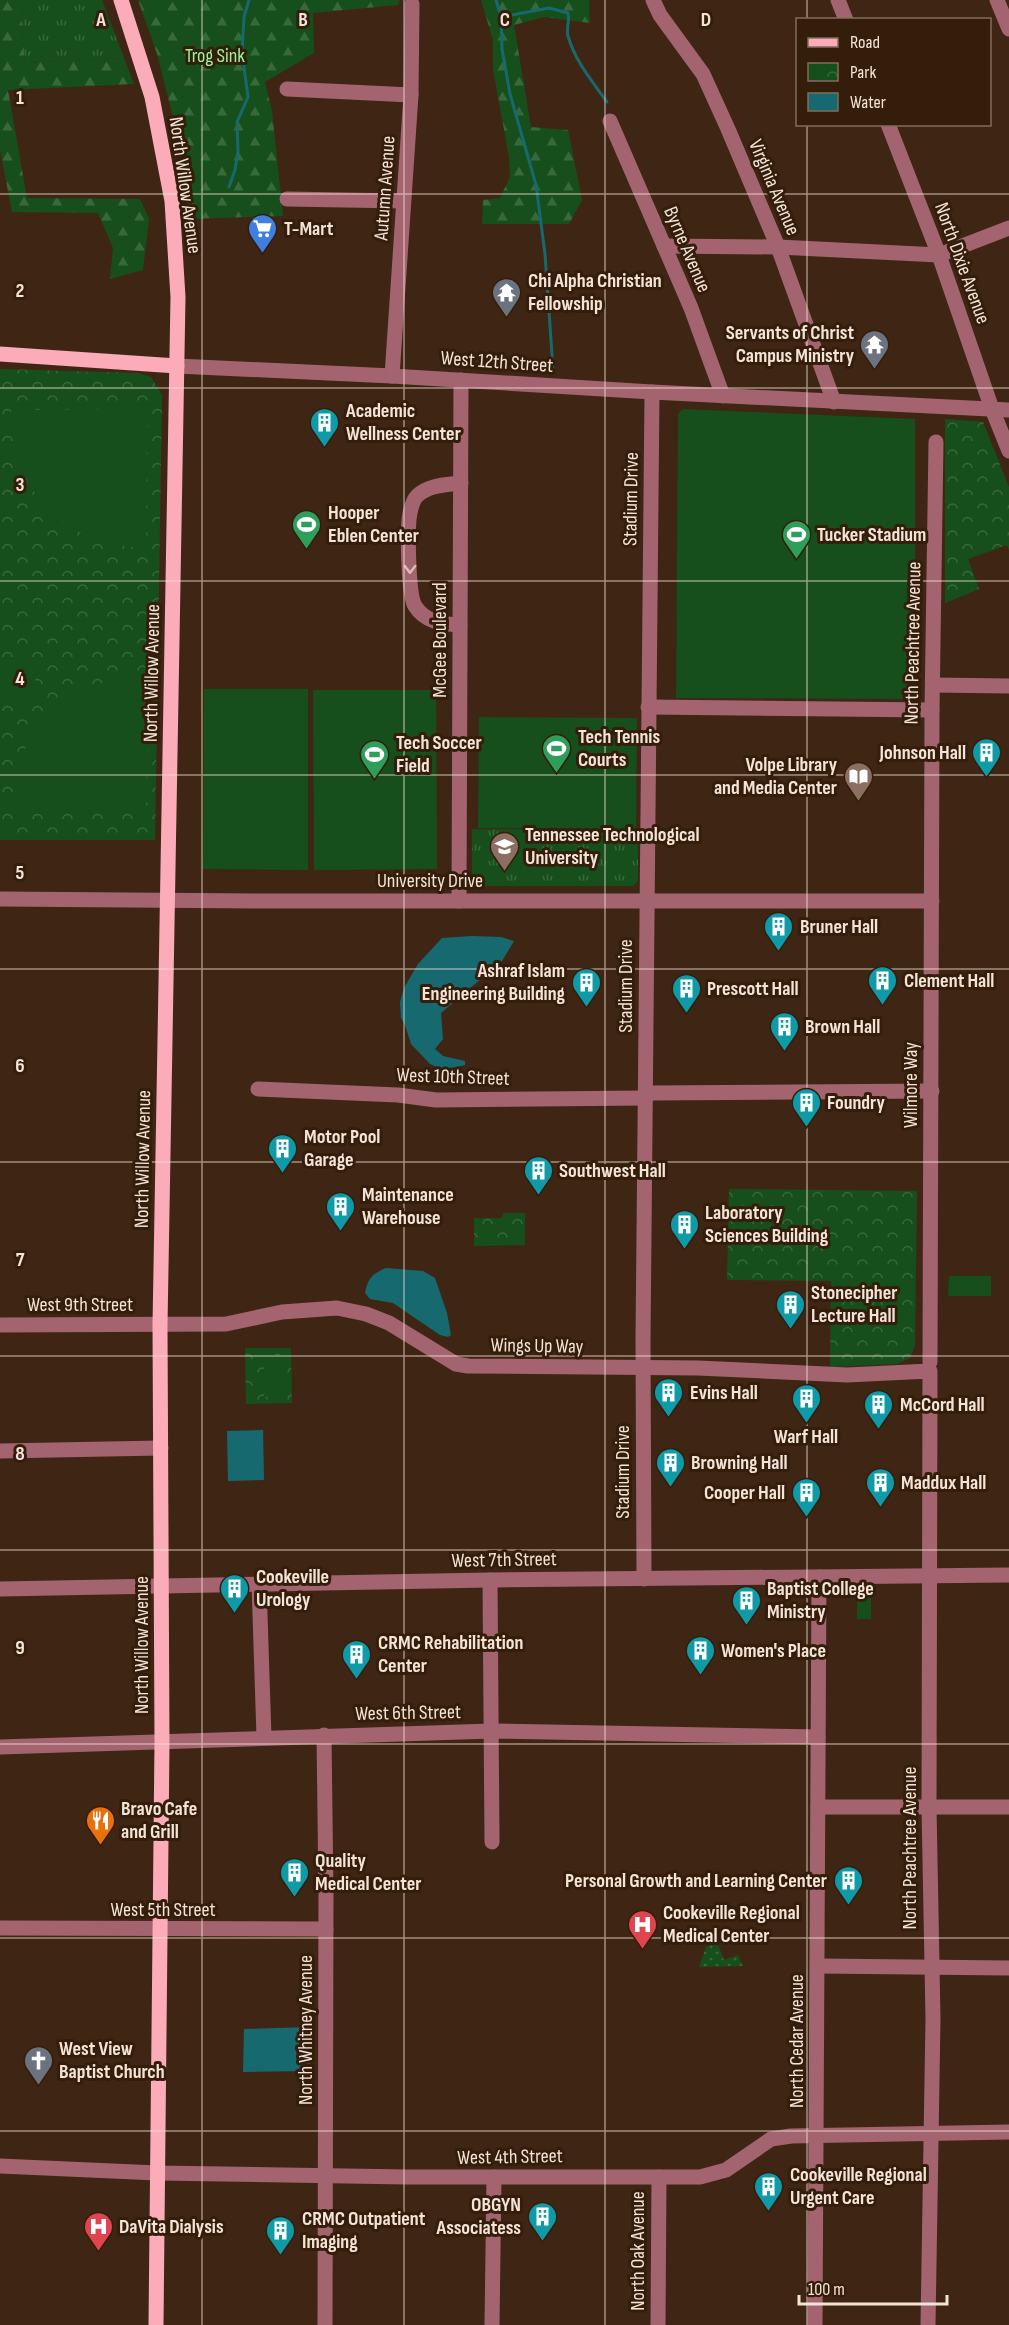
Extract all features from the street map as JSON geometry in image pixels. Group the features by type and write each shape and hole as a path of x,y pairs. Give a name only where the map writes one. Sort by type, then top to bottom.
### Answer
{"main road":[{"name":"North Willow Avenue","path":"121,0 149,86 171,201 178,297 160,1325 162,1742 156,2325"},
{"name":"West 12th Street","path":"0,354 177,366"}],"street":[{"name":"Virginia Avenue","path":"653,0 660,15 703,74 778,247 834,402"},
{"path":"838,0 845,18"},
{"path":"997,0 1009,29"},
{"name":"Autumn Avenue","path":"392,376 411,95 412,4"},
{"path":"287,89 411,95"},
{"name":"Byrne Avenue","path":"610,121 691,308 723,396"},
{"name":"North Dixie Avenue","path":"889,126 939,255 992,409 1009,451"},
{"path":"287,199 403,201"},
{"path":"664,246 778,247 939,255 1009,228"},
{"name":"West 12th Street","path":"177,366 1009,410"},
{"name":"McGee Boulevard","path":"459,901 461,380"},
{"name":"Stadium Drive","path":"644,1579 643,1368 649,1095 646,901 652,392"},
{"name":"North Peachtree Avenue","path":"932,808 936,441"},
{"path":"460,625 442,624 427,619 415,606 410,593 410,513 415,498 428,489 461,483"},
{"path":"933,685 1009,686"},
{"path":"648,707 932,710"},
{"name":"Wilmore Way","path":"930,1367 932,808"},
{"name":"University Drive","path":"0,899 932,900"},
{"name":"West 10th Street","path":"258,1089 398,1095 436,1100 932,1091"},
{"name":"Wings Up Way","path":"160,1325 226,1324 308,1308 337,1308 366,1314 389,1323 456,1364 847,1375 930,1367"},
{"name":"West 9th Street","path":"0,1325 160,1325"},
{"name":"North Peachtree Avenue","path":"928,2325 933,2018 929,1807 930,1367"},
{"path":"0,1451 160,1448"},
{"name":"West 7th Street","path":"0,1589 162,1584 1009,1575"},
{"name":"North Cedar Avenue","path":"815,2325 819,1577"},
{"path":"490,1580 492,1842"},
{"path":"259,1584 264,1737"},
{"name":"West 6th Street","path":"0,1747 492,1731 818,1737"},
{"name":"North Whitney Avenue","path":"324,1735 325,2325"},
{"path":"818,1807 1009,1807"},
{"name":"West 5th Street","path":"0,1928 326,1929"},
{"path":"818,1966 1009,1968"},
{"name":"West 4th Street","path":"0,2166 157,2173 326,2176 700,2177 726,2170 771,2139 816,2135 1009,2132"},
{"name":"North Oak Avenue","path":"658,2325 659,2176"},
{"path":"492,2325 494,2177"}],"green space":[{"path":"0,0 26,0 21,17 25,63 124,58 134,84 8,90 27,198 140,199 149,219 143,270 110,279 113,248 98,213 12,212 0,150"},
{"path":"26,0 102,0 124,58 25,63 21,17"},
{"name":"Trog Sink","path":"138,0 400,0 398,5 313,13 314,53 265,82 272,111 283,216 189,219 174,121 157,54"},
{"path":"481,0 589,0 590,23 544,17 514,25 531,127 568,130 582,200 569,224 482,224 483,200 500,198 510,177 509,157 493,69 493,40"},
{"path":"0,369 138,373 151,377 162,395 155,840 0,840"},
{"path":"139,409 147,419 146,548 116,545 90,537 67,525 48,509 33,489 21,466 14,439 11,410"},
{"name":"Tucker Stadium","path":"683,409 915,419 915,699 676,698 678,414"},
{"path":"945,419 983,422 1009,487 1009,550 1007,545 968,559 979,589 945,603"},
{"path":"0,661 35,661 36,702 0,703"},
{"path":"149,677 146,803 137,812 13,807 16,778 23,753 35,730 52,711 72,696 95,685 121,679"},
{"path":"204,689 308,689 308,870 203,869"},
{"name":"Tech Soccer Field","path":"313,690 436,690 437,869 314,870"},
{"name":"Tech Tennis Courts","path":"479,717 637,718 636,829 478,828"},
{"path":"472,829 638,830 638,881 633,886 478,886 472,882"},
{"path":"729,1189 917,1191 915,1345 910,1358 897,1364 830,1367 831,1281 727,1280"},
{"path":"503,1213 525,1213 525,1245 474,1246 474,1218 502,1218"},
{"path":"949,1276 991,1276 991,1296 948,1296"},
{"path":"245,1348 291,1348 292,1403 246,1404"},
{"path":"264,1355 286,1355 287,1397 264,1397"},
{"path":"857,1592 871,1592 871,1619 857,1619"},
{"path":"717,1943 724,1960 738,1955 743,1966 699,1967 706,1947"}],"water":[{"path":"501,937 514,941 502,961 441,1013 443,1039 435,1049 443,1056 465,1061 465,1065 445,1070 430,1064 411,1044 401,1018 400,1002 404,988 418,964 442,938"},
{"path":"386,1268 423,1271 435,1278 447,1313 451,1335 448,1337 440,1335 393,1303 370,1299 365,1293 369,1280"},
{"path":"263,1430 264,1480 228,1481 227,1431"},
{"path":"310,2027 310,2071 243,2072 244,2029"}],"waterway":[{"path":"229,187 238,151 237,122 248,97 242,52 244,17 249,0"},
{"path":"496,0 501,17 549,8 568,13 568,33 571,45 584,70 607,102"},
{"path":"501,17 502,49 510,94 536,185 545,254 553,369"}],"place":[{"name":"T-Mart","path":"263,254"},
{"name":"Chi Alpha Christian Fellowship","path":"507,318"},
{"name":"Servants of Christ Campus Ministry","path":"875,370"},
{"name":"Academic Wellness Center","path":"325,448"},
{"name":"Hooper Eblen Center","path":"307,550"},
{"name":"Tucker Stadium","path":"796,560"},
{"name":"Tech Tennis Courts","path":"557,774"},
{"name":"Johnson Hall","path":"987,778"},
{"name":"Tech Soccer Field","path":"375,780"},
{"name":"Volpe Library and Media Center","path":"858,802"},
{"name":"Tennessee Technological University","path":"504,872"},
{"name":"Bruner Hall","path":"779,952"},
{"name":"Clement Hall","path":"883,1006"},
{"name":"Ashraf Islam Engineering Building","path":"586,1008"},
{"name":"Prescott Hall","path":"686,1014"},
{"name":"Brown Hall","path":"784,1052"},
{"name":"Foundry","path":"806,1128"},
{"name":"Motor Pool Garage","path":"283,1174"},
{"name":"Southwest Hall","path":"538,1196"},
{"name":"Maintenance Warehouse","path":"341,1232"},
{"name":"Laboratory Sciences Building","path":"684,1250"},
{"name":"Stonecipher Lecture Hall","path":"790,1330"},
{"name":"Evins Hall","path":"669,1418"},
{"name":"Warf Hall","path":"806,1424"},
{"name":"McCord Hall","path":"879,1430"},
{"name":"Browning Hall","path":"670,1488"},
{"name":"Maddux Hall","path":"880,1508"},
{"name":"Cooper Hall","path":"806,1518"},
{"name":"Cookeville Urology","path":"235,1614"},
{"name":"Baptist College Ministry","path":"746,1626"},
{"name":"Women's Place","path":"700,1676"},
{"name":"CRMC Rehabilitation Center","path":"357,1680"},
{"name":"Bravo Cafe and Grill","path":"100,1846"},
{"name":"Quality Medical Center","path":"294,1898"},
{"name":"Personal Growth and Learning Center","path":"848,1906"},
{"name":"Cookeville Regional Medical Center","path":"642,1950"},
{"name":"West View Baptist Church","path":"38,2086"},
{"name":"Cookeville Regional Urgent Care","path":"769,2212"},
{"name":"OBGYN Associatess","path":"542,2242"},
{"name":"DaVita Dialysis","path":"98,2252"},
{"name":"CRMC Outpatient Imaging","path":"281,2256"}]}
